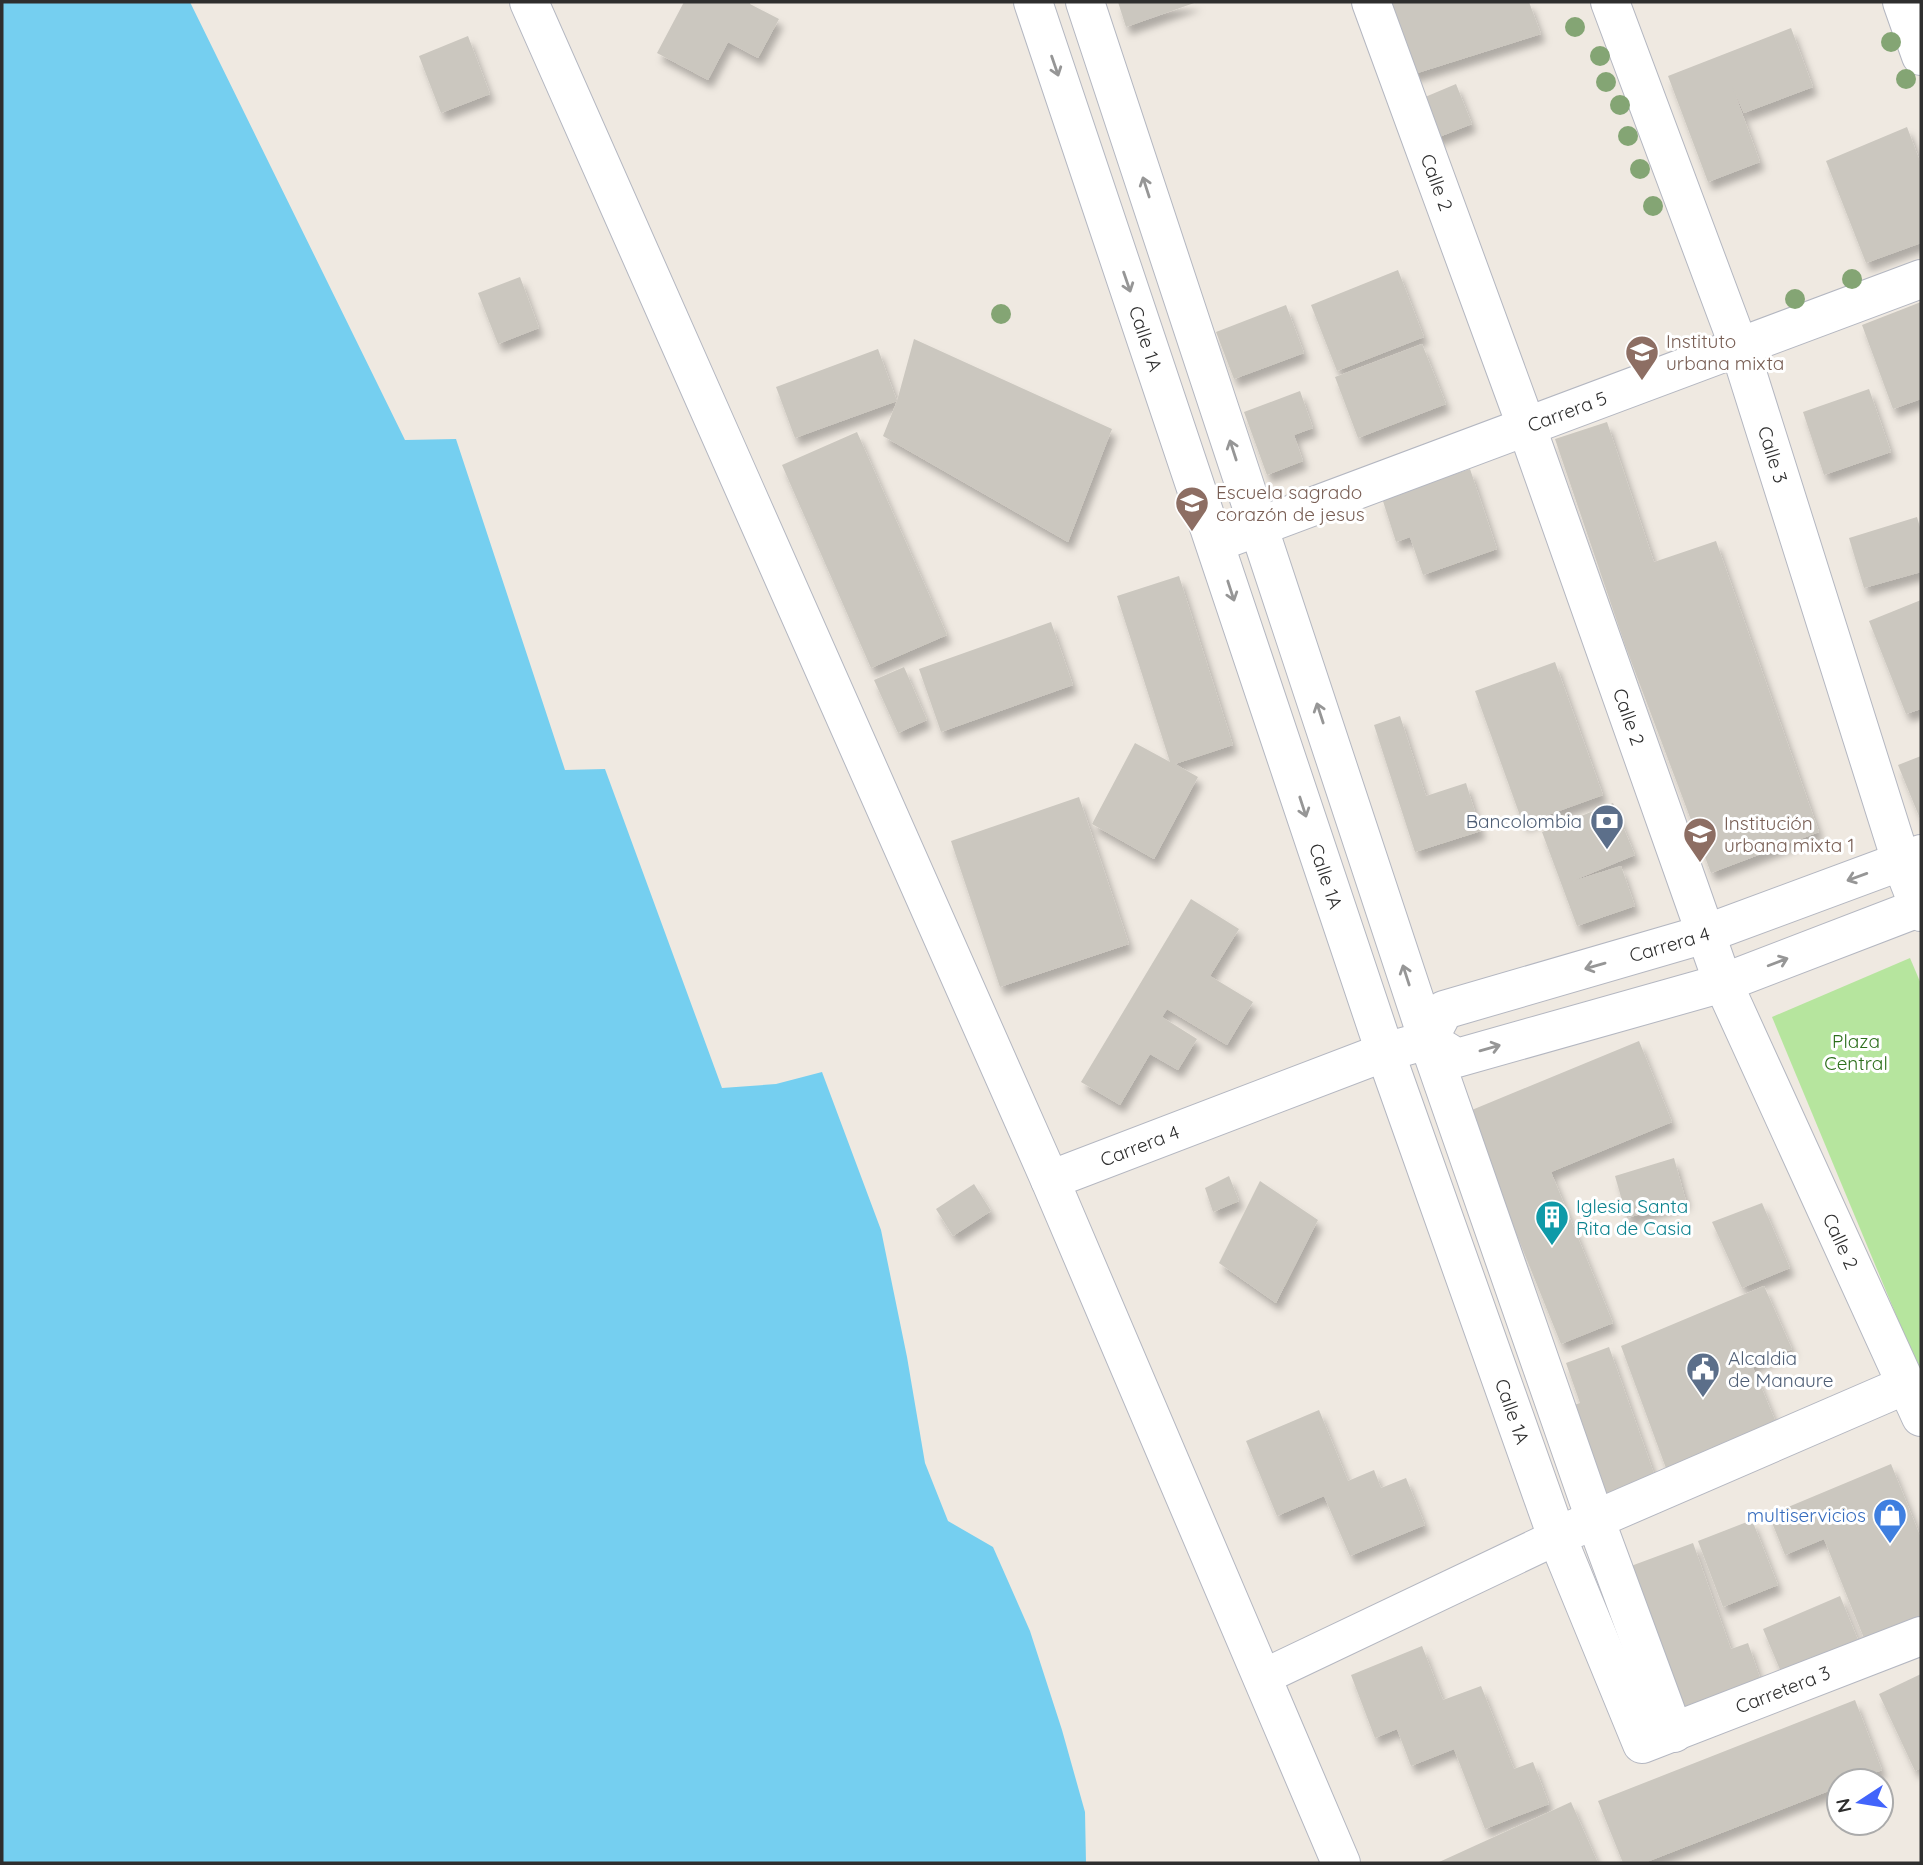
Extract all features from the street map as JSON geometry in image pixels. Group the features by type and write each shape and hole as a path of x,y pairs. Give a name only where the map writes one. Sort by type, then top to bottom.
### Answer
{"street":[{"path":"529,2 1049,1180 1341,1863"},
{"name":"Calle 1A","path":"1033,2 1385,1052 1557,1536 1658,1738"},
{"path":"1085,2 1428,1040 1595,1519 1658,1738"},
{"name":"Calle 2","path":"1371,2 1527,428 1723,983 1915,1401"},
{"name":"Calle 3","path":"1610,2 1739,347 1911,857 1921,909"},
{"path":"1902,2 1921,57"},
{"name":"Carrera 5","path":"1215,543 1921,279"},
{"name":"Carrera 4","path":"1049,1180 1385,1052 1428,1040 1444,1010 1705,934 1911,857"},
{"path":"1428,1040 1457,1058 1723,983 1921,909"},
{"path":"1261,1678 1595,1519 1915,1401"},
{"name":"Carretera 3","path":"1658,1738 1921,1636"}],"green space":[{"name":"Plaza Central","path":"1910,958 1921,984 1921,1375 1772,1017"}],"water":[{"path":"2,2 190,2 405,440 456,439 565,770 605,769 722,1088 776,1084 822,1072 881,1230 925,1463 948,1521 993,1547 1030,1631 1085,1812 1086,1863 2,1863"}],"building":[{"path":"684,2 750,2 779,19 758,58 728,42 708,80 657,53"},
{"path":"1118,2 1197,2 1126,27"},
{"path":"1384,2 1529,2 1541,34 1411,75"},
{"path":"1791,28 1813,87 1744,113 1732,86 1760,162 1708,182 1668,76"},
{"path":"468,36 490,94 441,113 419,56"},
{"path":"1456,84 1472,124 1434,139 1418,100"},
{"path":"1907,127 1921,164 1921,243 1866,263 1826,161"},
{"path":"1398,270 1424,337 1337,371 1311,305"},
{"path":"520,277 539,328 498,344 478,293"},
{"path":"1921,302 1921,399 1893,409 1862,325"},
{"path":"1286,305 1304,353 1234,379 1216,332"},
{"path":"914,339 1112,429 1068,542 883,436 897,401"},
{"path":"1422,344 1446,404 1358,438 1335,377"},
{"path":"878,349 897,401 795,438 776,387"},
{"path":"1869,389 1891,452 1824,475 1803,412"},
{"path":"1300,391 1313,428 1294,435 1303,461 1267,475 1244,412"},
{"path":"1607,422 1654,562 1716,541 1819,832 1711,873 1625,645 1555,439"},
{"path":"857,432 947,635 871,668 782,465"},
{"path":"1470,469 1497,549 1423,575 1410,537 1396,542 1382,498"},
{"path":"1917,517 1921,531 1921,572 1864,588 1849,538"},
{"path":"1179,576 1233,745 1175,764 1198,777 1154,859 1092,824 1135,743 1170,762 1117,596"},
{"path":"1921,600 1921,709 1906,714 1869,621"},
{"path":"1051,622 1073,685 941,732 919,669"},
{"path":"1555,662 1603,795 1523,824 1475,691"},
{"path":"904,667 927,720 898,733 874,680"},
{"path":"1400,716 1426,796 1466,783 1481,831 1415,852 1374,725"},
{"path":"1921,756 1921,821 1898,765"},
{"path":"1079,797 1129,944 1000,987 951,841"},
{"path":"1613,803 1635,855 1570,882 1621,866 1635,906 1577,926 1542,832"},
{"path":"1191,899 1239,929 1210,976 1253,1002 1227,1045 1167,1009 1162,1017 1197,1039 1178,1070 1150,1054 1120,1105 1081,1082"},
{"name":"Iglesia Santa Rita de Casia","path":"1639,1041 1672,1122 1551,1172 1613,1323 1561,1344 1467,1112"},
{"path":"1674,1158 1686,1201 1627,1218 1615,1176"},
{"path":"1229,1176 1239,1201 1213,1212 1205,1188"},
{"path":"1260,1181 1318,1220 1276,1303 1219,1263"},
{"path":"974,1184 991,1211 953,1236 936,1209"},
{"path":"1762,1203 1790,1268 1742,1288 1712,1222"},
{"name":"Alcaldia de Manaure","path":"1764,1286 1792,1349 1752,1365 1780,1432 1670,1479 1621,1346"},
{"path":"1609,1347 1656,1479 1598,1500 1565,1408 1580,1403 1566,1363"},
{"path":"1319,1410 1348,1481 1374,1470 1381,1488 1406,1478 1425,1525 1350,1556 1324,1496 1277,1516 1246,1441"},
{"path":"1891,1464 1921,1538 1921,1632 1870,1653 1824,1539 1785,1555 1769,1515"},
{"path":"1752,1520 1778,1585 1723,1607 1698,1541"},
{"path":"1693,1543 1731,1649 1748,1643 1765,1692 1685,1721 1631,1566"},
{"path":"1840,1596 1863,1652 1786,1684 1763,1629"},
{"path":"1422,1646 1443,1700 1481,1686 1514,1769 1533,1762 1549,1804 1485,1829 1454,1749 1411,1766 1397,1729 1375,1738 1351,1675"},
{"path":"1921,1674 1921,1768 1915,1771 1879,1694"},
{"path":"1855,1700 1881,1767 1825,1767 1825,1792 1644,1863 1623,1863 1598,1801"},
{"path":"1571,1802 1598,1863 1437,1863"}],"place":[{"name":"Instituto urbana mixta","path":"1642,382"},
{"name":"Escuela sagrado corazón de jesus","path":"1192,533"},
{"name":"Bancolombia","path":"1607,851"},
{"name":"Institución urbana mixta 1","path":"1700,864"},
{"name":"Iglesia Santa Rita de Casia","path":"1552,1247"},
{"name":"Alcaldia de Manaure","path":"1703,1399"},
{"name":"multiservicios","path":"1890,1545"}]}
